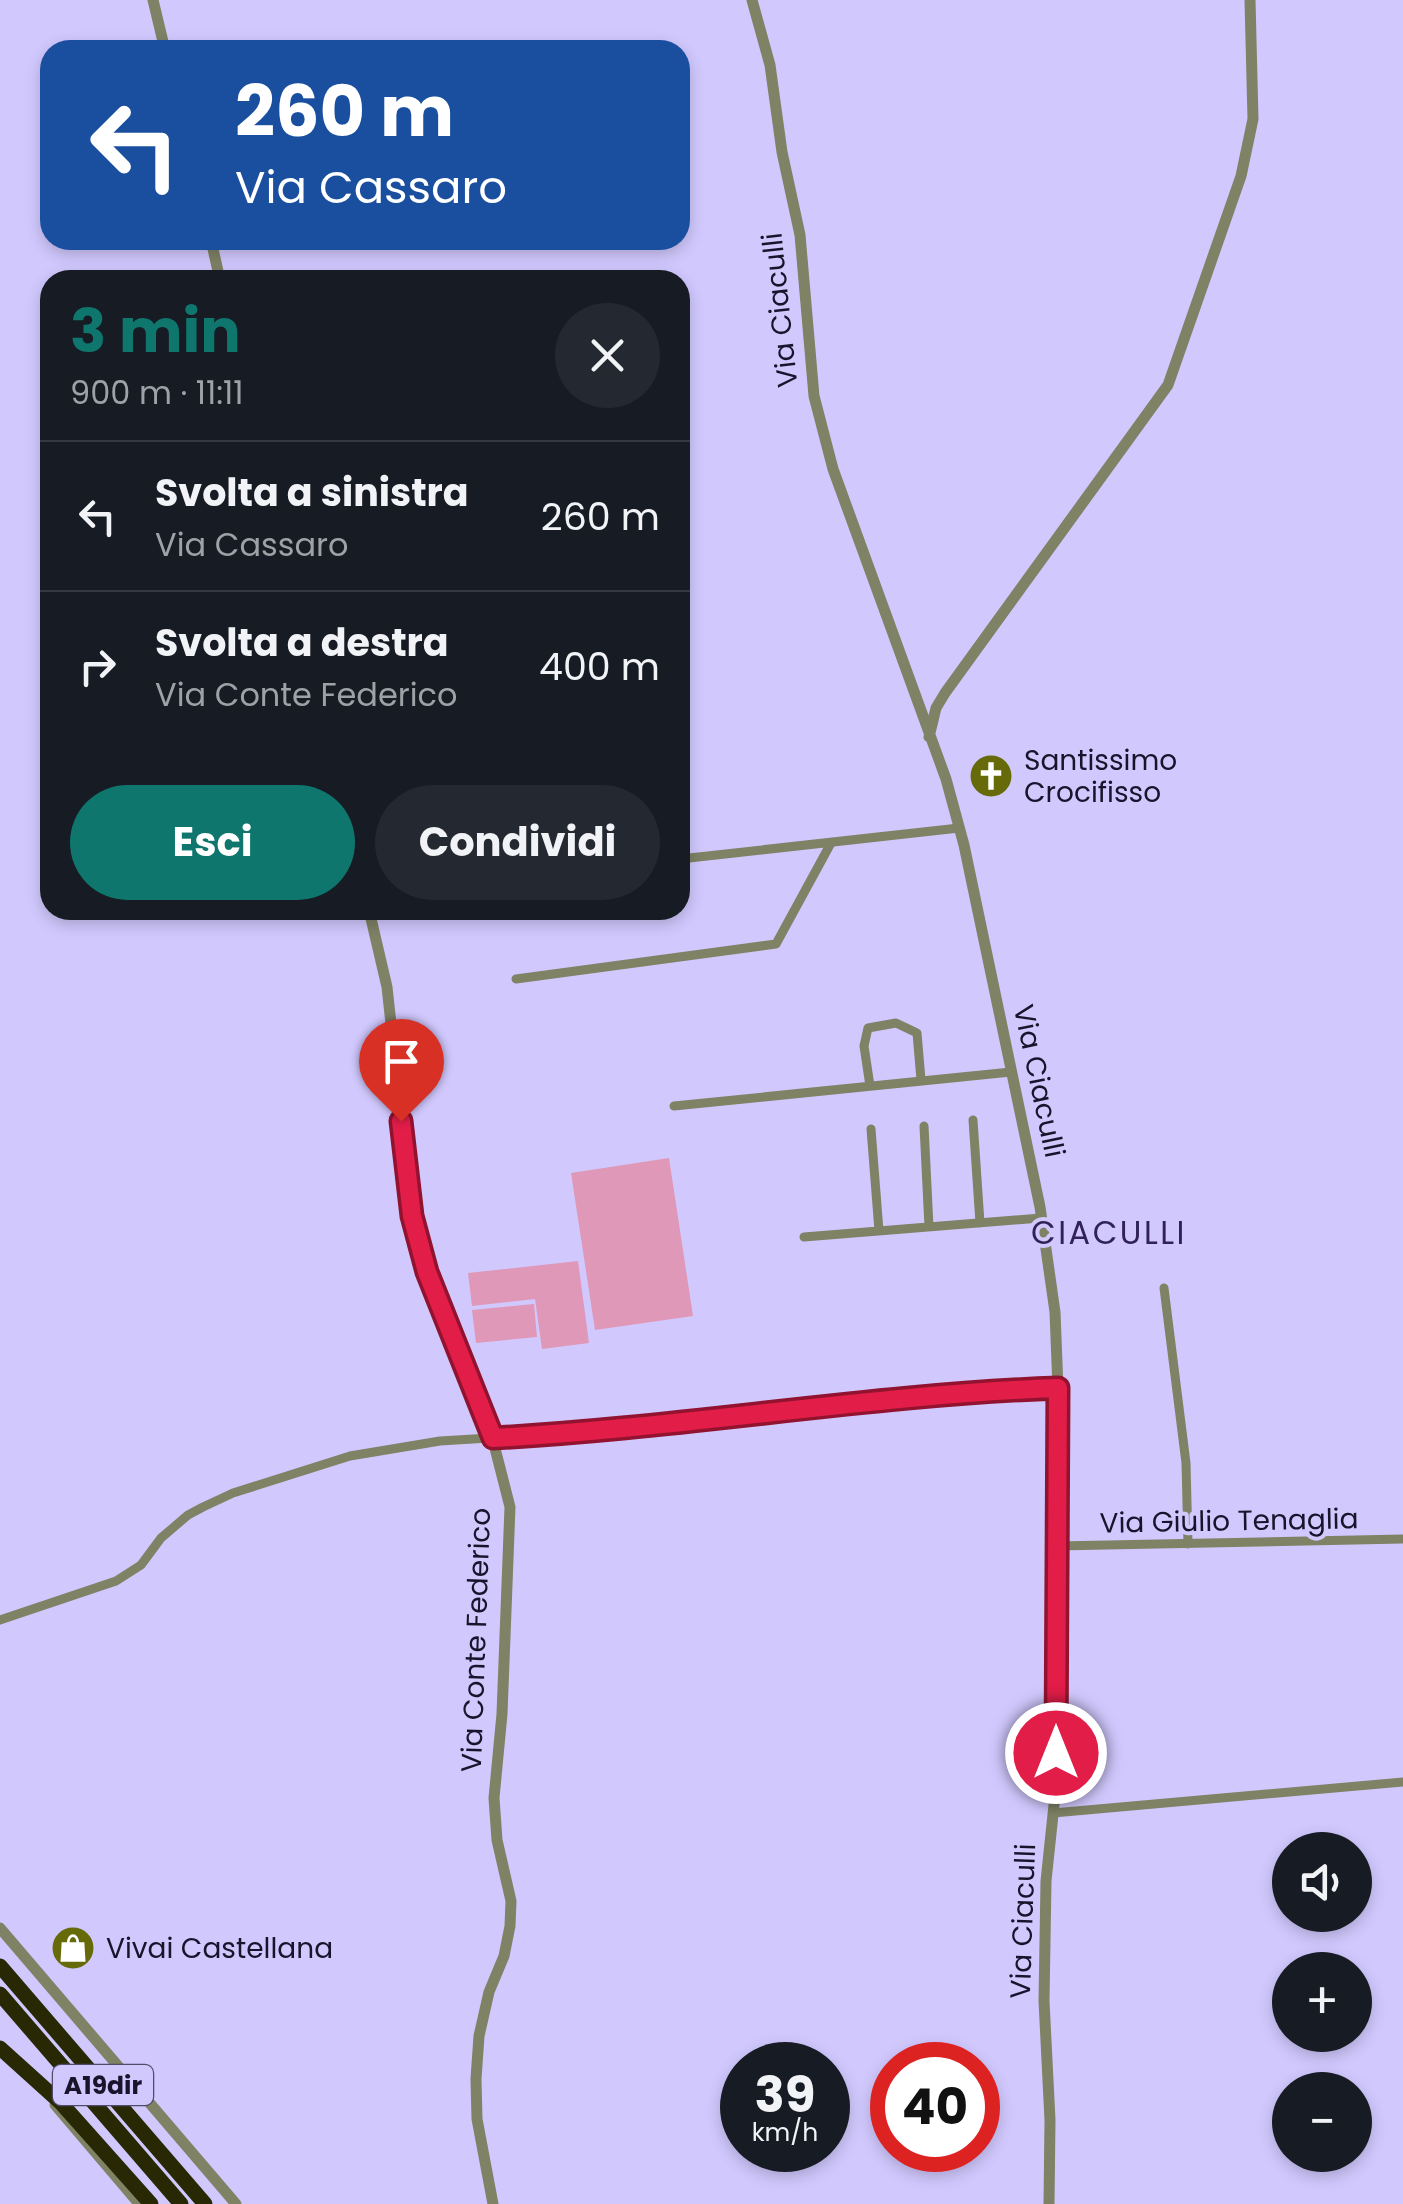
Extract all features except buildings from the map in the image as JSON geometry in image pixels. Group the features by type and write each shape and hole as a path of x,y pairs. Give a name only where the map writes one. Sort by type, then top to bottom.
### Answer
{"highway":[{"name":"A19dir","path":"0,1966 205,2204"},
{"name":"A19dir","path":"0,1994 181,2204"},
{"path":"0,2048 73,2116 151,2204"}],"street":[{"path":"152,0 162,40"},
{"name":"Via Ciaculli","path":"752,0 770,65 782,152 800,234 814,396 833,469 946,779 959,828 1042,1218 1055,1312 1058,1388 1053,1812 1046,1881 1044,2002 1050,2120 1049,2204"},
{"path":"929,737 936,708 945,692 1168,385 1241,176 1253,118 1250,0"},
{"path":"690,858 959,828"},
{"path":"516,978 776,944 832,843"},
{"name":"Via Conte Federico","path":"371,920 389,1001 412,1216 427,1272 493,1438 510,1507 502,1714 494,1798 497,1840 511,1901 504,1956 489,1992 480,2036 476,2079 477,2118 492,2204"},
{"path":"870,1086 864,1046 868,1028 896,1023 916,1033 921,1080"},
{"path":"674,1106 1011,1072"},
{"path":"973,1120 980,1223"},
{"path":"924,1126 929,1227"},
{"path":"870,1129 879,1231"},
{"path":"804,1236 1042,1218"},
{"path":"1164,1288 1186,1463 1188,1544"},
{"path":"0,1620 116,1581 141,1564 161,1538 188,1515 233,1493 350,1456 440,1441 636,1428 958,1391 1058,1388"},
{"name":"Via Giulio Tenaglia","path":"1056,1546 1403,1539"},
{"path":"1053,1812 1403,1782"},
{"path":"0,1928 236,2204"},
{"path":"20,2064 138,2204"}],"shaded area":[{"path":"669,1158 693,1316 595,1330 571,1173"},
{"path":"578,1261 589,1343 542,1349 535,1299 472,1306 468,1273"},
{"path":"534,1304 537,1337 476,1343 472,1310"}],"place":[{"name":"Santissimo Crocifisso","path":"991,776"},
{"name":"Vivai Castellana","path":"73,1948"}],"district":[{"name":"CIACULLI","path":"1109,1232"}],"route":[{"path":"401,1121 412,1216 427,1272 493,1438 636,1428 958,1391 1058,1388 1056,1753"}]}
